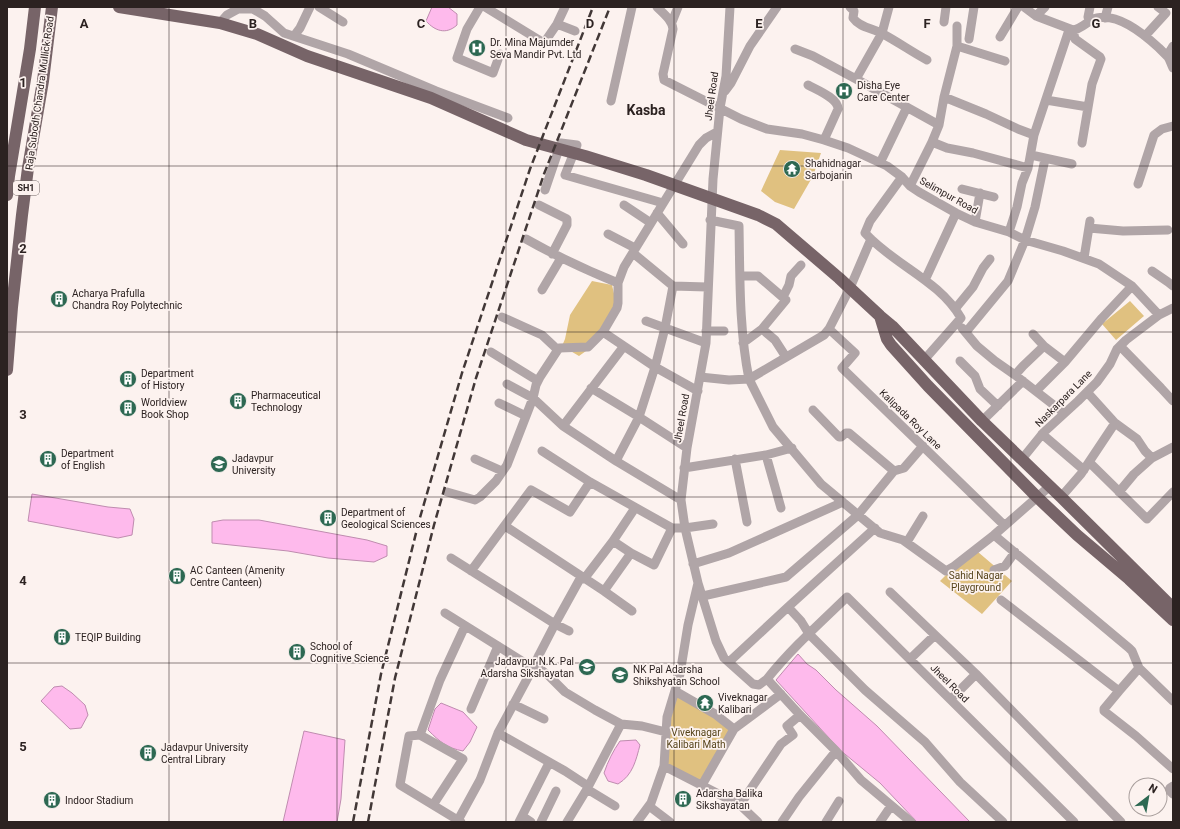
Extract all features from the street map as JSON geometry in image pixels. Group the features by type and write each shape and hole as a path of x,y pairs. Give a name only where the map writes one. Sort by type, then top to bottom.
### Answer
{"main road":[{"name":"Raja Subodh Chandra Mullick Road","path":"7,195 30,49 35,7"},
{"name":"Raja Subodh Chandra Mullick Road","path":"7,370 22,215 28,168 43,81 52,7"},
{"path":"119,7 220,23 257,34 307,56 431,98 526,140 646,175 758,215 776,224 839,278 901,335 982,421 1172,604"},
{"path":"880,316 887,339 891,345 928,386 1037,497 1077,535 1129,579 1173,620"}],"street":[{"path":"294,36 300,28 310,7"},
{"path":"319,7 343,22"},
{"path":"480,7 467,29 457,58 493,73 500,54"},
{"path":"485,7 544,43 558,24 565,7"},
{"path":"611,101 632,7"},
{"path":"657,7 672,22 678,7"},
{"name":"Jheel Road","path":"637,822 649,806 664,766 668,709 680,674 688,625 698,583 685,528 681,500 687,448 706,343 710,220 717,132 726,76 730,7"},
{"path":"723,93 731,83 750,46 777,7"},
{"path":"850,7 854,11 853,18 856,23 882,33 927,60"},
{"path":"856,79 882,33 889,7"},
{"path":"969,39 974,7"},
{"path":"1000,37 1018,7"},
{"path":"1024,7 1036,16 1071,30 1077,30 1090,21 1098,18 1118,20 1145,36 1167,56 1173,68"},
{"path":"1036,16 1045,7"},
{"path":"1090,7 1088,17 1090,21"},
{"path":"1105,18 1108,7"},
{"path":"1145,36 1166,12 1158,7"},
{"path":"943,8 944,22"},
{"path":"220,23 227,15 238,9 253,9 265,16 284,32 348,54 436,91 508,118"},
{"name":"Selimpur Road","path":"672,22 673,29 663,78 664,80 741,119 767,129 802,134 848,148 887,166 902,177 910,186 956,213 975,222 1009,232 1025,240 1099,264 1132,286 1159,315"},
{"path":"558,24 575,31"},
{"path":"910,186 939,125 944,97 957,46 957,26"},
{"path":"1009,232 1017,207 1022,183 1028,168 1034,135 1071,30"},
{"path":"1071,30 1075,39 1100,57 1101,60 1092,84 1082,143"},
{"path":"957,46 1006,62"},
{"path":"1167,56 1173,46"},
{"path":"795,49 813,56 939,125"},
{"path":"808,85 834,100 838,105 838,109 824,140"},
{"path":"944,97 1034,135"},
{"path":"1046,100 1088,108"},
{"path":"880,163 907,107"},
{"path":"1138,184 1154,135 1162,129 1173,126"},
{"path":"447,492 474,500 480,497 496,481 507,465 538,381 558,350 561,348 588,347 603,332 617,308 618,283 624,267 699,145 706,138 717,132"},
{"path":"932,142 947,148 973,153 1028,168"},
{"path":"545,190 561,143 577,145 565,174 663,203"},
{"path":"1031,155 1072,164"},
{"path":"966,332 1008,281 1025,240 1035,207 1045,159"},
{"path":"902,177 870,221 865,233 946,298 956,309 961,318 924,360"},
{"path":"962,189 994,197"},
{"path":"975,222 980,193"},
{"path":"539,205 567,219 567,225 557,256 542,290"},
{"path":"624,205 651,223"},
{"path":"657,213 683,244"},
{"path":"925,280 956,213"},
{"path":"710,220 739,226 741,314 743,343 749,379 773,427 822,484 880,533 907,542 946,571 994,535 1004,524 1050,486"},
{"path":"1084,258 1089,224 1124,231 1168,230"},
{"path":"608,234 634,251 673,286 707,287"},
{"path":"526,239 557,256 618,283"},
{"path":"700,377 729,380 749,379 824,335 850,288 871,239"},
{"path":"956,309 973,287 983,268 990,259"},
{"path":"783,297 789,286 791,276 801,265"},
{"path":"1152,271 1173,286"},
{"path":"740,276 758,276 786,300 762,329 743,343"},
{"path":"616,461 639,417 655,367 665,328 673,286"},
{"path":"1036,391 1065,362 1102,318 1132,286"},
{"name":"Naskarpara Lane","path":"1022,459 1042,434 1097,382 1110,364 1117,349 1126,340 1159,315 1173,308"},
{"path":"502,317 542,335 558,350"},
{"path":"646,321 706,343"},
{"path":"957,322 977,346 1064,413"},
{"path":"762,329 775,340 786,357"},
{"name":"Kalipada Roy Lane","path":"828,329 855,353 842,368 1004,524"},
{"path":"706,331 724,331"},
{"path":"603,332 655,367 698,391"},
{"path":"1033,334 1044,346 1065,362"},
{"path":"563,426 624,346"},
{"path":"982,421 998,406 1019,378 1023,366 1044,346"},
{"path":"1120,346 1173,399"},
{"path":"491,352 538,381"},
{"path":"960,361 975,376 980,389 998,406"},
{"path":"507,384 533,398 563,426 616,461 681,500"},
{"path":"591,388 687,448"},
{"path":"1086,392 1116,423 1137,439 1152,458"},
{"path":"499,403 526,416"},
{"path":"813,410 839,437 849,433 894,471"},
{"path":"1061,497 1086,466 1116,423"},
{"path":"1042,434 1119,492 1147,519 1173,492"},
{"path":"703,596 786,576 858,515 894,471 904,468 923,446"},
{"path":"1119,492 1134,474 1152,458 1173,447"},
{"path":"684,468 766,455 792,448"},
{"path":"542,451 590,482 672,528 685,528 713,524"},
{"path":"766,455 780,508"},
{"path":"735,459 747,522"},
{"path":"475,460 502,471"},
{"path":"471,571 531,490 570,512 590,482"},
{"path":"693,564 729,552 843,502"},
{"path":"433,805 463,759 420,735 409,736 400,785 459,821 480,780 498,733 534,667 555,624 583,578 613,541 635,508"},
{"path":"907,542 923,516"},
{"path":"505,526 604,591 632,612"},
{"path":"613,541 631,553 654,565 672,528"},
{"path":"729,662 788,606 875,528"},
{"path":"994,535 1129,648 1132,651 1139,668 1173,701"},
{"path":"994,570 1005,566 1015,552"},
{"path":"604,591 631,553"},
{"path":"451,558 555,624 570,631"},
{"path":"698,583 716,641 724,658 753,684 759,685 767,679 775,668 809,634"},
{"path":"890,592 976,674 1121,822"},
{"name":"Jheel Road","path":"809,634 847,597 1074,822"},
{"path":"1001,600 1119,691"},
{"path":"788,606 801,621 809,634 865,690 925,742 960,782 1000,821"},
{"path":"445,613 549,676 565,692 595,710 621,724 642,726 666,732"},
{"path":"420,735 440,680 465,626"},
{"path":"910,659 935,635"},
{"path":"471,709 498,646"},
{"path":"1139,668 1104,709 1104,711 1136,736 1173,769"},
{"path":"951,699 976,674"},
{"path":"767,679 800,716 836,751 861,780 911,822"},
{"path":"675,691 715,714 734,728"},
{"path":"702,785 734,728 781,694"},
{"path":"513,704 544,720"},
{"path":"740,805 781,744 793,735 787,726 800,716"},
{"path":"567,822 621,724"},
{"path":"498,733 549,763 564,770 587,788 615,806"},
{"path":"782,822 799,797 836,751"},
{"path":"531,822 520,819 549,763"},
{"path":"664,766 740,805 758,822"},
{"path":"1173,786 1169,790 1173,794"},
{"path":"541,822 556,791"},
{"path":"826,822 839,800"},
{"path":"649,806 670,822"},
{"path":"880,822 891,806"}],"green space":[{"path":"780,150 821,153 813,176 794,209 775,202 761,191"},
{"path":"592,281 612,285 616,302 593,346 579,356 562,346 570,315"},
{"path":"1130,301 1144,316 1116,340 1102,324"},
{"name":"Sahid Nagar Playground","path":"978,552 1012,581 982,614 940,581 948,573"},
{"name":"Viveknagar Kalibari Math","path":"676,694 714,715 734,732 701,783 667,764 669,718"}],"shaded area":[{"path":"432,7 448,7 457,14 457,25 445,31 433,27 426,21"},
{"path":"32,494 108,507 130,509 134,519 132,535 118,538 28,521"},
{"path":"223,520 259,520 367,540 387,546 387,556 374,562 328,558 288,551 212,543 212,522"},
{"path":"798,654 807,664 816,670 836,690 877,726 970,822 917,822 880,783 840,750 776,680"},
{"path":"62,686 85,705 88,715 81,728 70,729 41,701 54,687"},
{"path":"441,703 463,712 477,727 470,742 463,751 444,744 428,730 435,709"},
{"path":"304,731 345,740 341,799 337,822 283,822"},
{"path":"636,740 640,745 635,762 630,772 618,784 608,781 604,773 611,756 620,741"}],"railway":[{"path":"353,822 381,674 419,521 462,373 530,169 593,7"},
{"path":"368,822 395,678 434,525 476,378 544,174 610,7"}],"place":[{"name":"Dr. Mina Majumder Seva Mandir Pvt. Ltd","path":"477,48"},
{"name":"Disha Eye Care Center","path":"844,91"},
{"name":"Shahidnagar Sarbojanin","path":"792,169"},
{"name":"Acharya Prafulla Chandra Roy Polytechnic","path":"59,299"},
{"name":"Department of History","path":"128,379"},
{"name":"Pharmaceutical Technology","path":"238,401"},
{"name":"Worldview Book Shop","path":"128,408"},
{"name":"Department of English","path":"48,459"},
{"name":"Jadavpur University","path":"219,464"},
{"name":"Department of Geological Sciences","path":"328,518"},
{"name":"AC Canteen (Amenity Centre Canteen)","path":"177,576"},
{"name":"TEQIP Building","path":"62,637"},
{"name":"School of Cognitive Science","path":"297,652"},
{"name":"Jadavpur N.K. Pal Adarsha Sikshayatan","path":"587,667"},
{"name":"NK Pal Adarsha Shikshyatan School","path":"620,675"},
{"name":"Viveknagar Kalibari","path":"705,703"},
{"name":"Jadavpur University Central Library","path":"148,753"},
{"name":"Adarsha Balika Sikshayatan","path":"683,799"},
{"name":"Indoor Stadium","path":"52,800"}],"district":[{"name":"Kasba","path":"646,110"}]}
